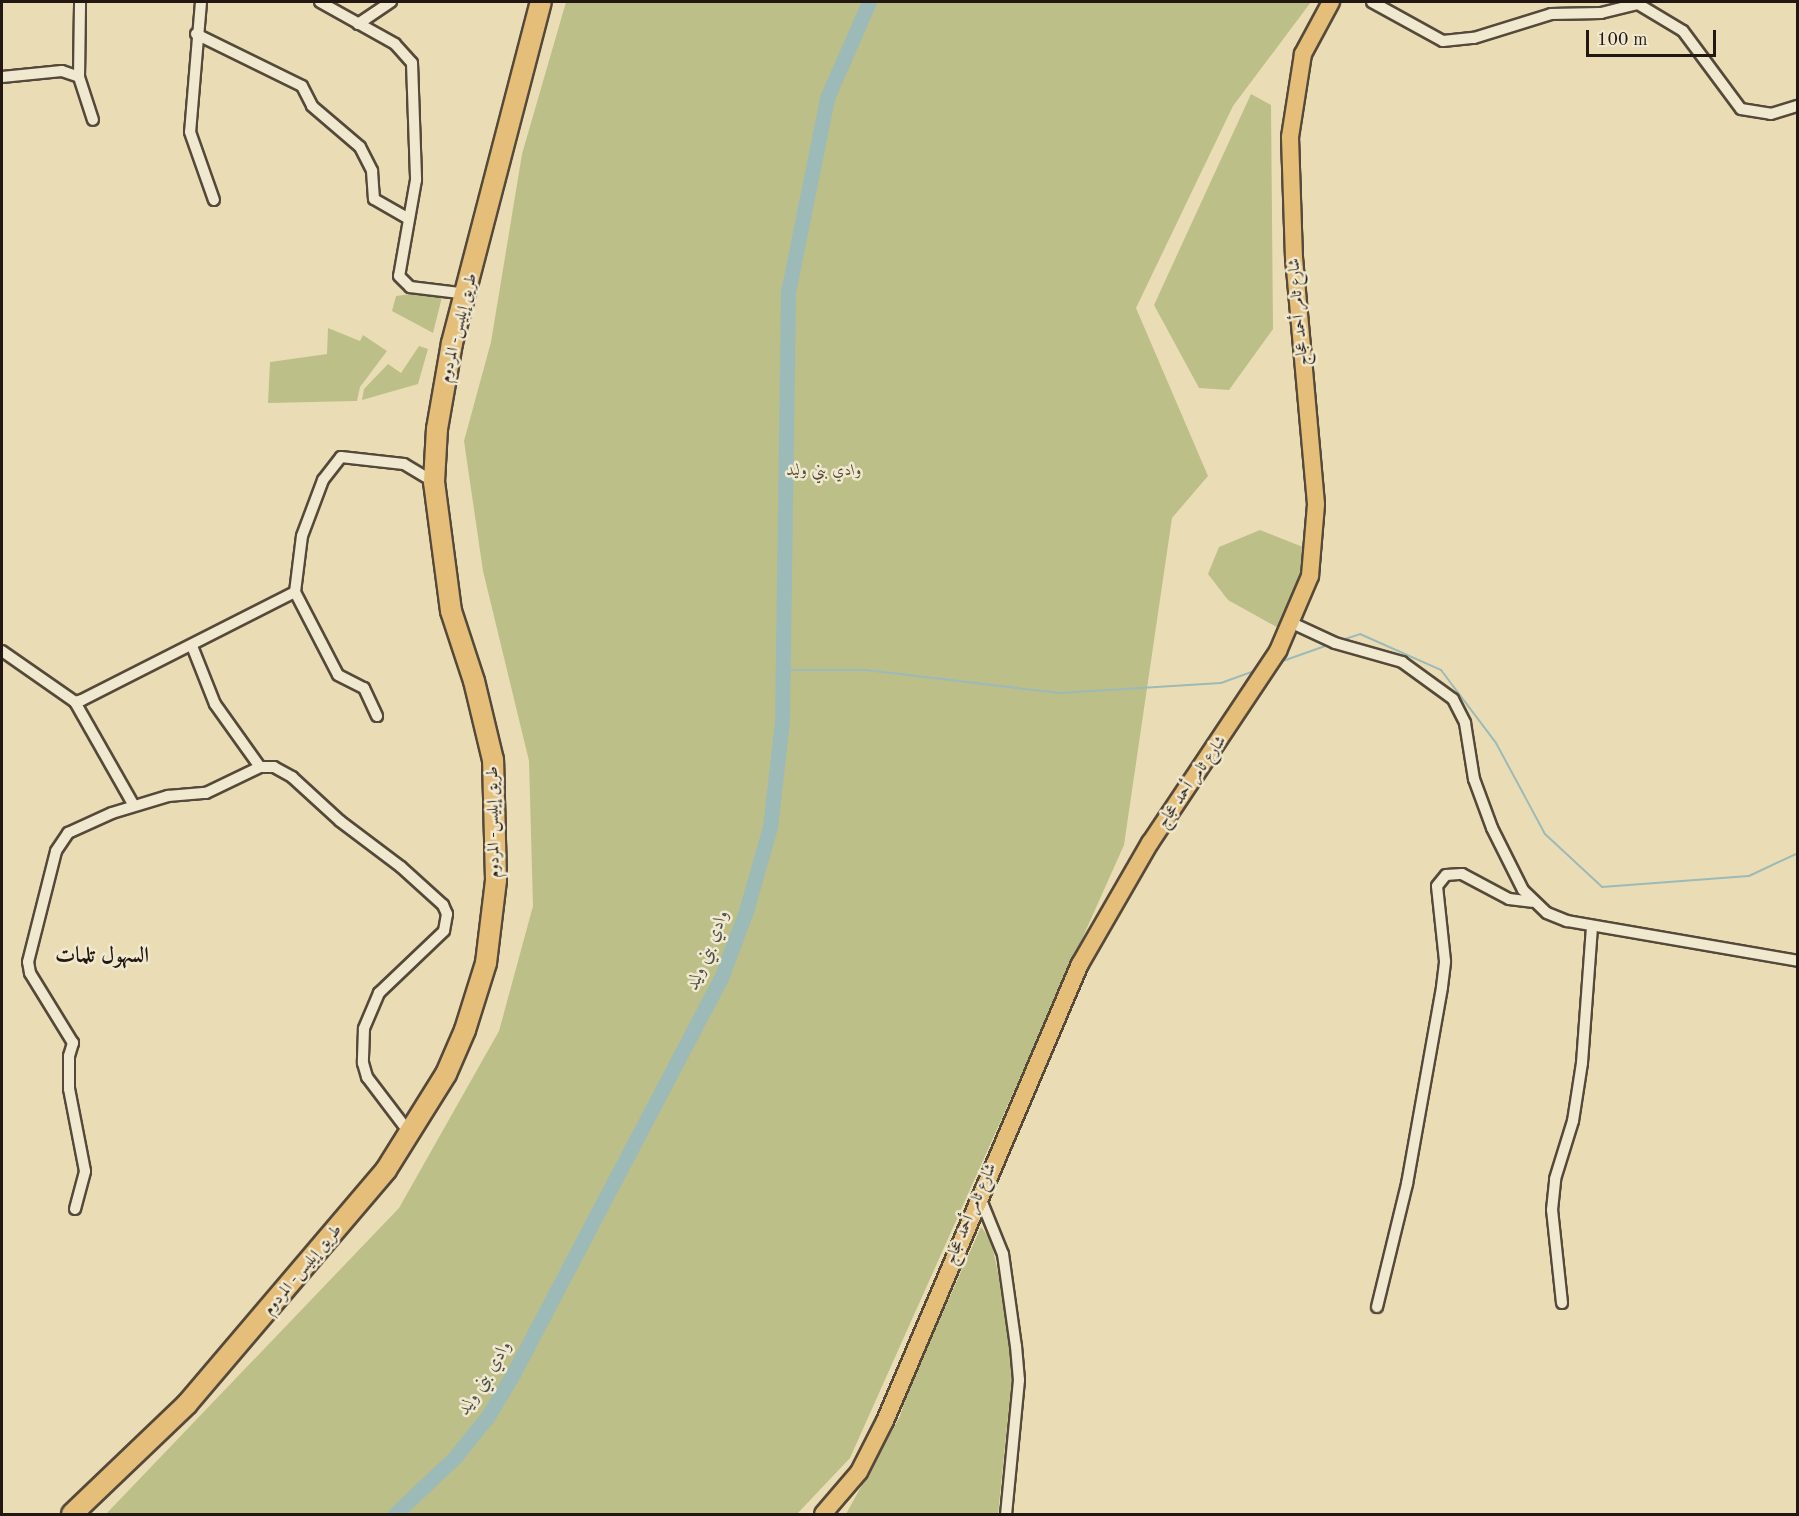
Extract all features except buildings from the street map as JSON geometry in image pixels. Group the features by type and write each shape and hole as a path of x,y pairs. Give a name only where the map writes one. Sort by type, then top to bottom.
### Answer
{"highway":[{"name":"طريق إيليس- المردوم","path":"72,1515 187,1404 357,1207 411,1136 446,1074 465,1030 486,963 496,880 493,760 474,681 451,611 434,482 444,385 541,2"}],"main road":[{"name":"شارع ثامر أحمد عجاج","path":"823,1515 858,1472 885,1421 979,1195 1080,964 1150,843 1240,713 1292,623 1313,565 1316,518 1294,258 1290,136 1303,54 1331,2"}],"street":[{"path":"80,2 79,77 93,120"},
{"path":"201,2 196,34 190,132 214,200"},
{"path":"320,2 395,44 412,63 416,180 398,270 402,281 410,286 468,294"},
{"path":"358,24 391,2"},
{"path":"1372,2 1443,40 1474,38 1551,14 1592,14 1638,4 1683,32 1741,109 1771,114 1797,106"},
{"path":"196,34 303,86 312,106 360,147 372,171 374,199 409,219"},
{"path":"2,77 62,71 79,77"},
{"path":"377,716 364,688 338,675 295,592 302,536 323,480 336,461 349,456 404,464 434,482"},
{"path":"75,702 192,646 295,592"},
{"path":"1292,623 1335,642 1402,662 1453,699 1465,723 1478,793 1512,873 1532,902 1547,913 1592,926 1797,962"},
{"path":"192,646 215,704 260,767"},
{"path":"2,651 75,702 132,804"},
{"path":"75,1209 85,1171 69,1089 69,1056 73,1043 30,973 28,962 50,865 61,841 68,833 132,804 206,793 260,767 274,767 292,777 340,821 401,867 443,905 447,914 444,931 379,993 364,1029 363,1064 367,1077 411,1136"},
{"path":"1377,1307 1407,1184 1442,987 1445,961 1437,886 1446,875 1462,874 1509,899 1532,902"},
{"path":"1562,1303 1552,1210 1555,1179 1573,1121 1582,1063 1592,926"},
{"path":"979,1195 1004,1254 1019,1380 1006,1515"}],"green space":[{"name":"وادي بني وليد","path":"566,2 1311,2 1233,106 1136,308 1208,476 1172,518 1124,845 850,1458 797,1514 106,1514 399,1208 499,1031 533,906 529,761 483,571 464,441 491,342 522,154"},
{"path":"1251,94 1271,105 1273,329 1229,390 1199,388 1154,305"},
{"path":"425,292 442,297 433,333 392,311 396,296"},
{"path":"328,328 360,341 363,335 387,351 360,387 357,401 268,403 270,362 327,354"},
{"path":"419,346 428,349 418,384 362,400 364,389 388,364 401,373"},
{"path":"1260,530 1303,547 1306,561 1282,630 1228,600 1208,574 1219,547"},
{"path":"981,1227 991,1240 1013,1367 998,1514 846,1514 900,1416 909,1388"}],"waterway":[{"name":"وادي بني وليد","path":"395,1514 455,1457 488,1416 513,1374 721,978 746,911 770,827 782,721 788,292 827,98 869,2"},
{"path":"1342,640 1360,634 1441,670 1496,743 1545,834 1602,887 1749,876 1798,853"},
{"path":"1280,662 1328,645"},
{"path":"783,670 866,670 1060,693 1221,683 1256,670"}],"district":[{"name":"السهول تلمات","path":"102,957"}]}
